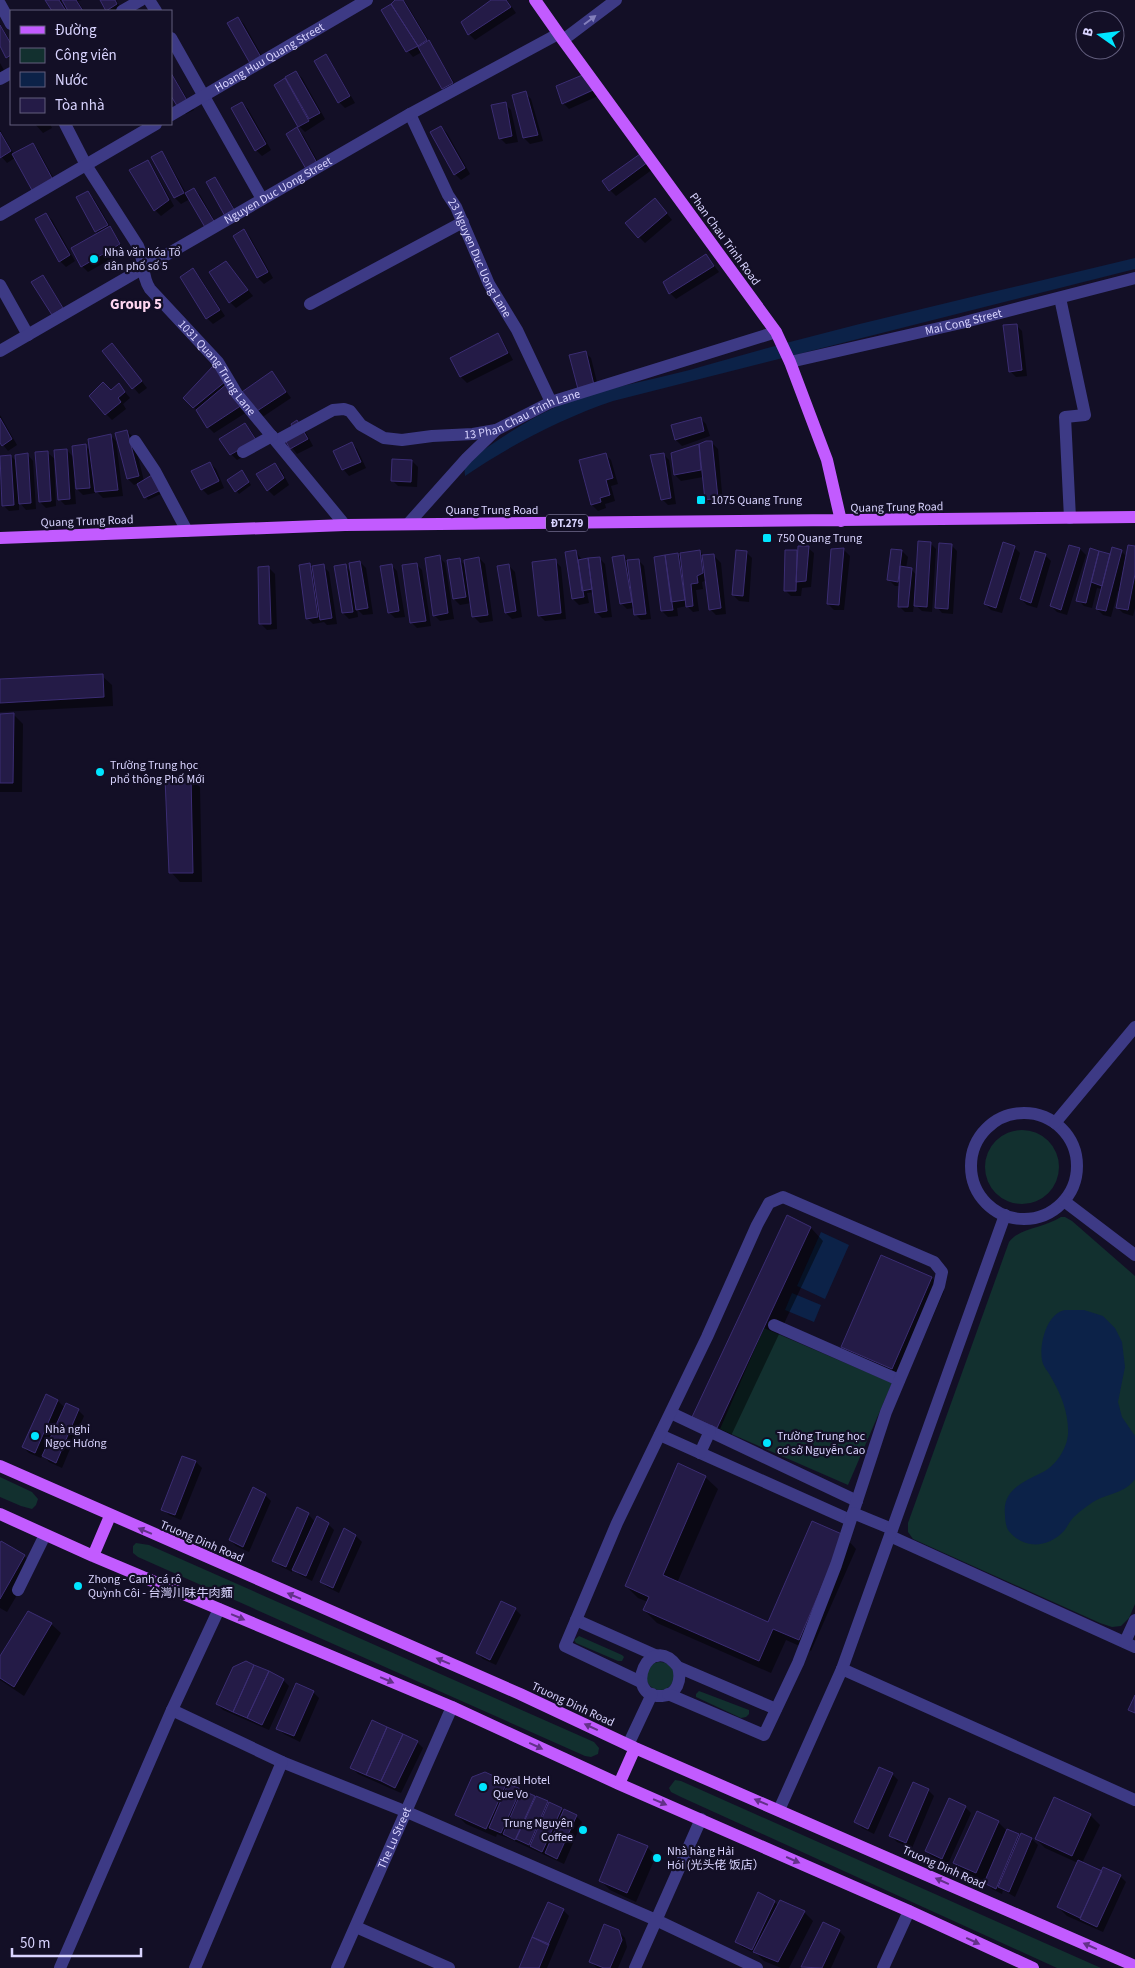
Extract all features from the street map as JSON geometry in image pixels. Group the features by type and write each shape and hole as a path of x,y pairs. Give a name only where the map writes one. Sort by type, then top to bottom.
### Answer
{"main road":[{"name":"Phan Chau Trinh Road","path":"540,2 560,37 776,332 790,362 827,460 841,521"},
{"name":"Quang Trung Road","path":"0,538 345,525 1135,518"},
{"name":"Truong Dinh Road","path":"0,1466 1135,1966"},
{"path":"0,1514 93,1556 452,1707 619,1784 909,1911 1033,1968"},
{"path":"93,1556 110,1516"},
{"path":"619,1784 632,1746"}],"street":[{"path":"124,10 142,0"},
{"name":"Hoang Huu Quang Street","path":"172,114 367,0"},
{"name":"Nguyen Duc Uong Street","path":"0,351 410,114 560,37 616,0"},
{"path":"0,4 10,22"},
{"path":"172,40 262,199"},
{"name":"23 Nguyen Duc Uong Lane","path":"410,114 463,222 489,284 516,330 551,402"},
{"name":"1031 Quang Trung Lane","path":"66,125 86,164 138,246 144,267 146,284 218,362 237,394 345,525"},
{"path":"0,215 154,125"},
{"path":"310,304 463,222"},
{"name":"Mai Cong Street","path":"790,362 961,323 1135,278"},
{"path":"0,286 28,334"},
{"path":"1060,298 1085,415 1064,417 1070,518"},
{"name":"13 Phan Chau Trinh Lane","path":"243,452 333,410 344,409 350,411 361,425 384,438 402,440 473,434 496,430 551,402 776,332"},
{"path":"408,524 467,458 496,430"},
{"path":"136,441 155,471 187,531"},
{"path":"1055,1123 1135,1027"},
{"path":"1030,1114 1043,1117 1055,1123 1070,1141 1077,1164 1072,1188 1064,1201 1051,1212 1036,1218 1020,1219 1005,1215 988,1204 976,1188 972,1174 972,1160 978,1141 991,1125 1009,1116 1030,1114"},
{"path":"642,1682 565,1646 617,1523 769,1203 783,1197 934,1262 942,1272 939,1286 886,1412 836,1565 798,1662 764,1735 668,1694"},
{"path":"1064,1201 1135,1254"},
{"path":"780,1810 842,1669 1005,1215"},
{"path":"774,1324 899,1380"},
{"path":"671,1412 808,1478 853,1511 891,1533 1130,1645 1135,1620"},
{"path":"700,1453 710,1431"},
{"path":"660,1435 800,1498 853,1511"},
{"path":"742,1472 752,1451"},
{"path":"762,1480 770,1460"},
{"path":"800,1498 808,1478"},
{"path":"18,1590 45,1535"},
{"path":"60,1968 172,1710 219,1609"},
{"path":"576,1620 657,1656 670,1658 678,1667 776,1709"},
{"path":"657,1656 645,1663 640,1676 645,1688 652,1694 662,1696 678,1686 680,1680 678,1667"},
{"path":"842,1669 1135,1800"},
{"path":"632,1746 652,1694"},
{"name":"The Lu Street","path":"338,1968 452,1707"},
{"path":"172,1710 282,1762 407,1812 656,1920 757,1968"},
{"path":"195,1968 282,1762"},
{"path":"635,1968 701,1819"},
{"path":"883,1968 909,1911"},
{"path":"356,1927 448,1968"}],"green space":[{"path":"1022,1130 1036,1133 1048,1141 1056,1153 1059,1167 1056,1181 1048,1193 1036,1201 1022,1204 1008,1201 996,1193 988,1181 985,1167 988,1153 996,1141 1008,1133"},
{"path":"1061,1217 1072,1221 1135,1276 1135,1604 1129,1618 1121,1626 1112,1627 1100,1623 913,1539 908,1532 908,1523 1009,1242 1013,1237 1025,1231"},
{"path":"764,1328 892,1383 848,1485 720,1429"},
{"path":"0,1477 32,1492 38,1499 36,1505 32,1509 0,1497"},
{"path":"136,1543 149,1545 594,1742 599,1748 598,1754 591,1757 585,1756 138,1557 133,1553 133,1546"},
{"path":"579,1636 622,1655 624,1657 622,1661 576,1643 574,1640"},
{"path":"660,1662 670,1666 674,1676 670,1686 660,1690 650,1686 646,1676 650,1666"},
{"path":"699,1691 749,1710 749,1714 741,1718 696,1697"},
{"path":"675,1780 681,1781 1101,1968 1057,1968 681,1797 671,1792 669,1788"}],"water":[{"path":"1135,258 1135,269 613,401 574,416 536,434 465,476 464,463 489,446 541,414 585,396 690,370 867,322"},
{"path":"821,1232 849,1245 825,1299 797,1286"},
{"path":"792,1293 821,1305 814,1322 785,1310"},
{"path":"1065,1310 1084,1310 1103,1316 1115,1328 1122,1342 1125,1367 1118,1402 1122,1417 1135,1436 1135,1479 1126,1488 1093,1502 1073,1518 1058,1537 1043,1543 1028,1544 1021,1541 1008,1530 1005,1521 1005,1506 1010,1493 1015,1488 1046,1470 1055,1462 1063,1451 1067,1440 1068,1427 1064,1404 1055,1384 1043,1365 1041,1353 1043,1338 1049,1323 1059,1312"}],"building":[{"path":"45,0 59,0 65,10 51,10"},
{"path":"62,0 76,0 82,10 67,10"},
{"path":"100,0 115,0 117,4 105,10"},
{"path":"395,0 403,0 427,40 418,46 391,4"},
{"path":"491,0 506,0 511,7 468,35 461,22"},
{"path":"391,4 418,46 406,52 381,10"},
{"path":"238,17 262,59 251,65 227,23"},
{"path":"0,25 10,42 10,56 6,58 0,46"},
{"path":"429,40 453,83 442,89 418,47"},
{"path":"326,54 350,96 338,103 314,61"},
{"path":"296,71 320,113 309,119 285,77"},
{"path":"592,71 602,86 562,104 556,86"},
{"path":"172,75 189,104 179,109 172,98"},
{"path":"285,78 309,121 298,127 274,85"},
{"path":"526,91 538,135 523,138 512,95"},
{"path":"242,102 266,144 255,151 231,108"},
{"path":"506,102 512,136 499,139 491,105"},
{"path":"441,126 465,168 454,175 430,132"},
{"path":"297,127 317,163 306,169 286,134"},
{"path":"0,132 11,151 0,158"},
{"path":"33,143 53,180 33,192 12,154"},
{"path":"162,151 184,193 174,198 151,157"},
{"path":"640,154 648,162 609,191 602,181"},
{"path":"148,160 169,200 154,211 129,170"},
{"path":"215,177 236,213 226,218 206,182"},
{"path":"194,188 215,223 206,229 185,193"},
{"path":"88,191 108,225 95,232 76,197"},
{"path":"655,198 667,213 638,238 625,223"},
{"path":"46,213 70,255 59,262 35,219"},
{"path":"110,226 120,244 81,267 71,248"},
{"path":"244,229 268,272 257,278 233,236"},
{"path":"706,254 714,266 669,294 663,282"},
{"path":"226,261 248,290 229,303 209,272"},
{"path":"193,268 220,310 206,319 180,277"},
{"path":"43,275 63,308 52,315 31,282"},
{"path":"1017,324 1022,370 1009,372 1003,325"},
{"path":"498,333 508,353 460,377 450,358"},
{"path":"112,343 142,381 132,389 102,351"},
{"path":"586,351 594,385 578,389 569,355"},
{"path":"213,366 226,381 193,408 183,398"},
{"path":"272,371 286,392 254,413 239,394"},
{"path":"103,382 111,390 119,383 125,392 118,398 121,402 105,415 89,396"},
{"path":"228,383 242,405 207,428 196,410"},
{"path":"701,417 704,431 675,440 671,425"},
{"path":"0,418 12,439 2,446 0,443"},
{"path":"297,420 308,439 290,449 283,436 294,430 291,424"},
{"path":"245,423 256,440 230,455 219,439"},
{"path":"127,430 139,476 127,479 115,433"},
{"path":"111,434 118,490 95,492 88,439"},
{"path":"712,441 718,498 705,500 699,444"},
{"path":"352,442 361,462 342,470 333,451"},
{"path":"86,444 90,488 76,489 72,446"},
{"path":"699,444 701,470 674,475 671,453"},
{"path":"67,449 70,499 58,500 54,450"},
{"path":"48,451 51,501 39,502 35,452"},
{"path":"28,453 31,503 19,504 15,455"},
{"path":"606,453 613,478 606,480 610,495 600,498 601,502 591,505 579,460"},
{"path":"664,453 671,498 661,500 650,455"},
{"path":"11,455 14,505 2,506 0,456"},
{"path":"392,459 412,460 411,482 391,481"},
{"path":"210,462 219,481 201,490 191,471"},
{"path":"275,463 284,478 267,491 256,474"},
{"path":"242,470 249,482 235,492 227,480"},
{"path":"152,475 161,490 144,498 137,484"},
{"path":"918,541 931,542 927,607 914,606"},
{"path":"1003,542 1015,546 996,608 984,604"},
{"path":"939,543 952,544 948,609 935,608"},
{"path":"1069,545 1080,548 1061,610 1050,606"},
{"path":"1128,545 1135,546 1135,574 1128,610 1116,608"},
{"path":"798,546 809,546 806,581 796,582"},
{"path":"1112,547 1122,550 1106,611 1096,609"},
{"path":"844,548 839,605 827,604 831,549"},
{"path":"1090,548 1099,551 1086,603 1076,601"},
{"path":"891,549 902,550 898,582 887,580"},
{"path":"576,550 584,597 572,599 565,552"},
{"path":"700,550 703,573 697,576 698,583 691,584 693,606 686,607 680,553"},
{"path":"736,550 747,551 743,596 732,595"},
{"path":"785,550 797,550 796,591 784,591"},
{"path":"1035,551 1046,554 1031,603 1020,599"},
{"path":"1099,551 1110,554 1102,586 1091,582"},
{"path":"678,553 685,600 671,602 665,555"},
{"path":"714,554 721,608 709,610 702,555"},
{"path":"440,555 448,613 433,616 425,558"},
{"path":"624,555 632,602 620,604 612,557"},
{"path":"665,555 673,610 661,611 654,557"},
{"path":"479,557 488,615 472,617 464,560"},
{"path":"600,557 607,611 595,613 588,558"},
{"path":"460,558 466,597 453,599 447,560"},
{"path":"588,558 592,589 582,591 578,560"},
{"path":"556,559 561,613 538,616 532,562"},
{"path":"639,559 646,614 634,615 627,560"},
{"path":"360,561 368,608 356,610 349,563"},
{"path":"310,563 318,617 306,619 299,565"},
{"path":"417,563 426,621 410,623 402,565"},
{"path":"324,564 332,618 320,620 312,566"},
{"path":"346,564 353,612 342,613 334,566"},
{"path":"392,564 399,611 388,613 380,566"},
{"path":"509,564 516,611 505,613 497,566"},
{"path":"269,566 271,624 259,624 258,567"},
{"path":"900,566 912,568 908,607 898,607"},
{"path":"103,674 104,697 0,703 0,679"},
{"path":"14,713 13,783 0,783 0,714"},
{"path":"191,777 193,873 169,873 165,778"},
{"path":"787,1215 811,1227 717,1428 692,1417"},
{"path":"881,1255 932,1277 892,1369 841,1347"},
{"path":"46,1394 58,1400 35,1453 22,1447"},
{"path":"66,1403 79,1409 56,1463 42,1456"},
{"path":"182,1456 196,1461 175,1515 161,1510"},
{"path":"678,1463 706,1476 663,1575 768,1622 812,1521 844,1535 799,1640 773,1629 759,1661 643,1610 649,1597 625,1586"},
{"path":"253,1487 266,1494 243,1547 229,1540"},
{"path":"297,1507 309,1513 286,1567 272,1561"},
{"path":"317,1516 329,1523 306,1576 292,1570"},
{"path":"344,1528 356,1535 333,1588 320,1582"},
{"path":"1,1541 25,1555 0,1599 0,1543"},
{"path":"501,1601 516,1608 490,1660 476,1653"},
{"path":"28,1611 52,1623 14,1687 0,1678 0,1656"},
{"path":"246,1661 254,1665 233,1712 216,1704 233,1667"},
{"path":"254,1665 269,1671 247,1718 233,1712"},
{"path":"269,1671 284,1679 262,1725 247,1718"},
{"path":"296,1683 314,1691 294,1736 276,1729"},
{"path":"1135,1695 1135,1713 1128,1710"},
{"path":"372,1720 387,1727 366,1775 350,1768"},
{"path":"387,1727 403,1734 381,1781 366,1775"},
{"path":"403,1734 418,1741 395,1788 381,1781"},
{"path":"879,1767 893,1773 868,1829 854,1822"},
{"path":"485,1772 507,1782 486,1829 455,1815 472,1777"},
{"path":"913,1782 929,1789 906,1843 889,1836"},
{"path":"508,1784 521,1789 501,1833 489,1828"},
{"path":"522,1790 535,1796 515,1840 503,1834"},
{"path":"536,1796 548,1801 529,1845 516,1839"},
{"path":"1054,1797 1091,1814 1072,1856 1035,1839"},
{"path":"949,1798 966,1806 942,1859 925,1851"},
{"path":"549,1802 562,1808 542,1852 530,1846"},
{"path":"564,1809 577,1815 557,1859 545,1853"},
{"path":"977,1811 999,1821 976,1873 953,1863"},
{"path":"1007,1829 1019,1834 996,1889 984,1883"},
{"path":"1021,1833 1032,1838 1009,1892 998,1887"},
{"path":"618,1834 648,1846 627,1893 599,1881"},
{"path":"1078,1860 1102,1871 1080,1918 1057,1907"},
{"path":"1103,1867 1121,1875 1097,1927 1080,1919"},
{"path":"758,1892 775,1901 752,1950 735,1942"},
{"path":"780,1900 805,1911 778,1962 753,1952"},
{"path":"548,1902 564,1909 548,1945 532,1937"},
{"path":"823,1922 840,1930 822,1968 801,1967"},
{"path":"604,1924 619,1930 622,1940 610,1968 604,1968 589,1962"},
{"path":"532,1937 549,1944 539,1968 519,1968"}],"place":[{"name":"Nhà văn hóa Tổ dân phố số 5","path":"94,259"},
{"name":"1075 Quang Trung","path":"701,500"},
{"name":"750 Quang Trung","path":"767,538"},
{"name":"Trường Trung học phổ thông Phố Mới","path":"100,772"},
{"name":"Nhà nghỉ Ngọc Hương","path":"35,1436"},
{"name":"Trường Trung học cơ sở Nguyễn Cao","path":"767,1443"},
{"name":"Zhong - Canh cá rô Quỳnh Côi - 台灣川味牛肉麵","path":"78,1586"},
{"name":"Royal Hotel Que Vo","path":"483,1787"},
{"name":"Trung Nguyên Coffee","path":"583,1830"},
{"name":"Nhà hàng Hải Hói (光头佬 饭店）","path":"657,1858"}],"district":[{"name":"Group 5","path":"136,304"}]}
